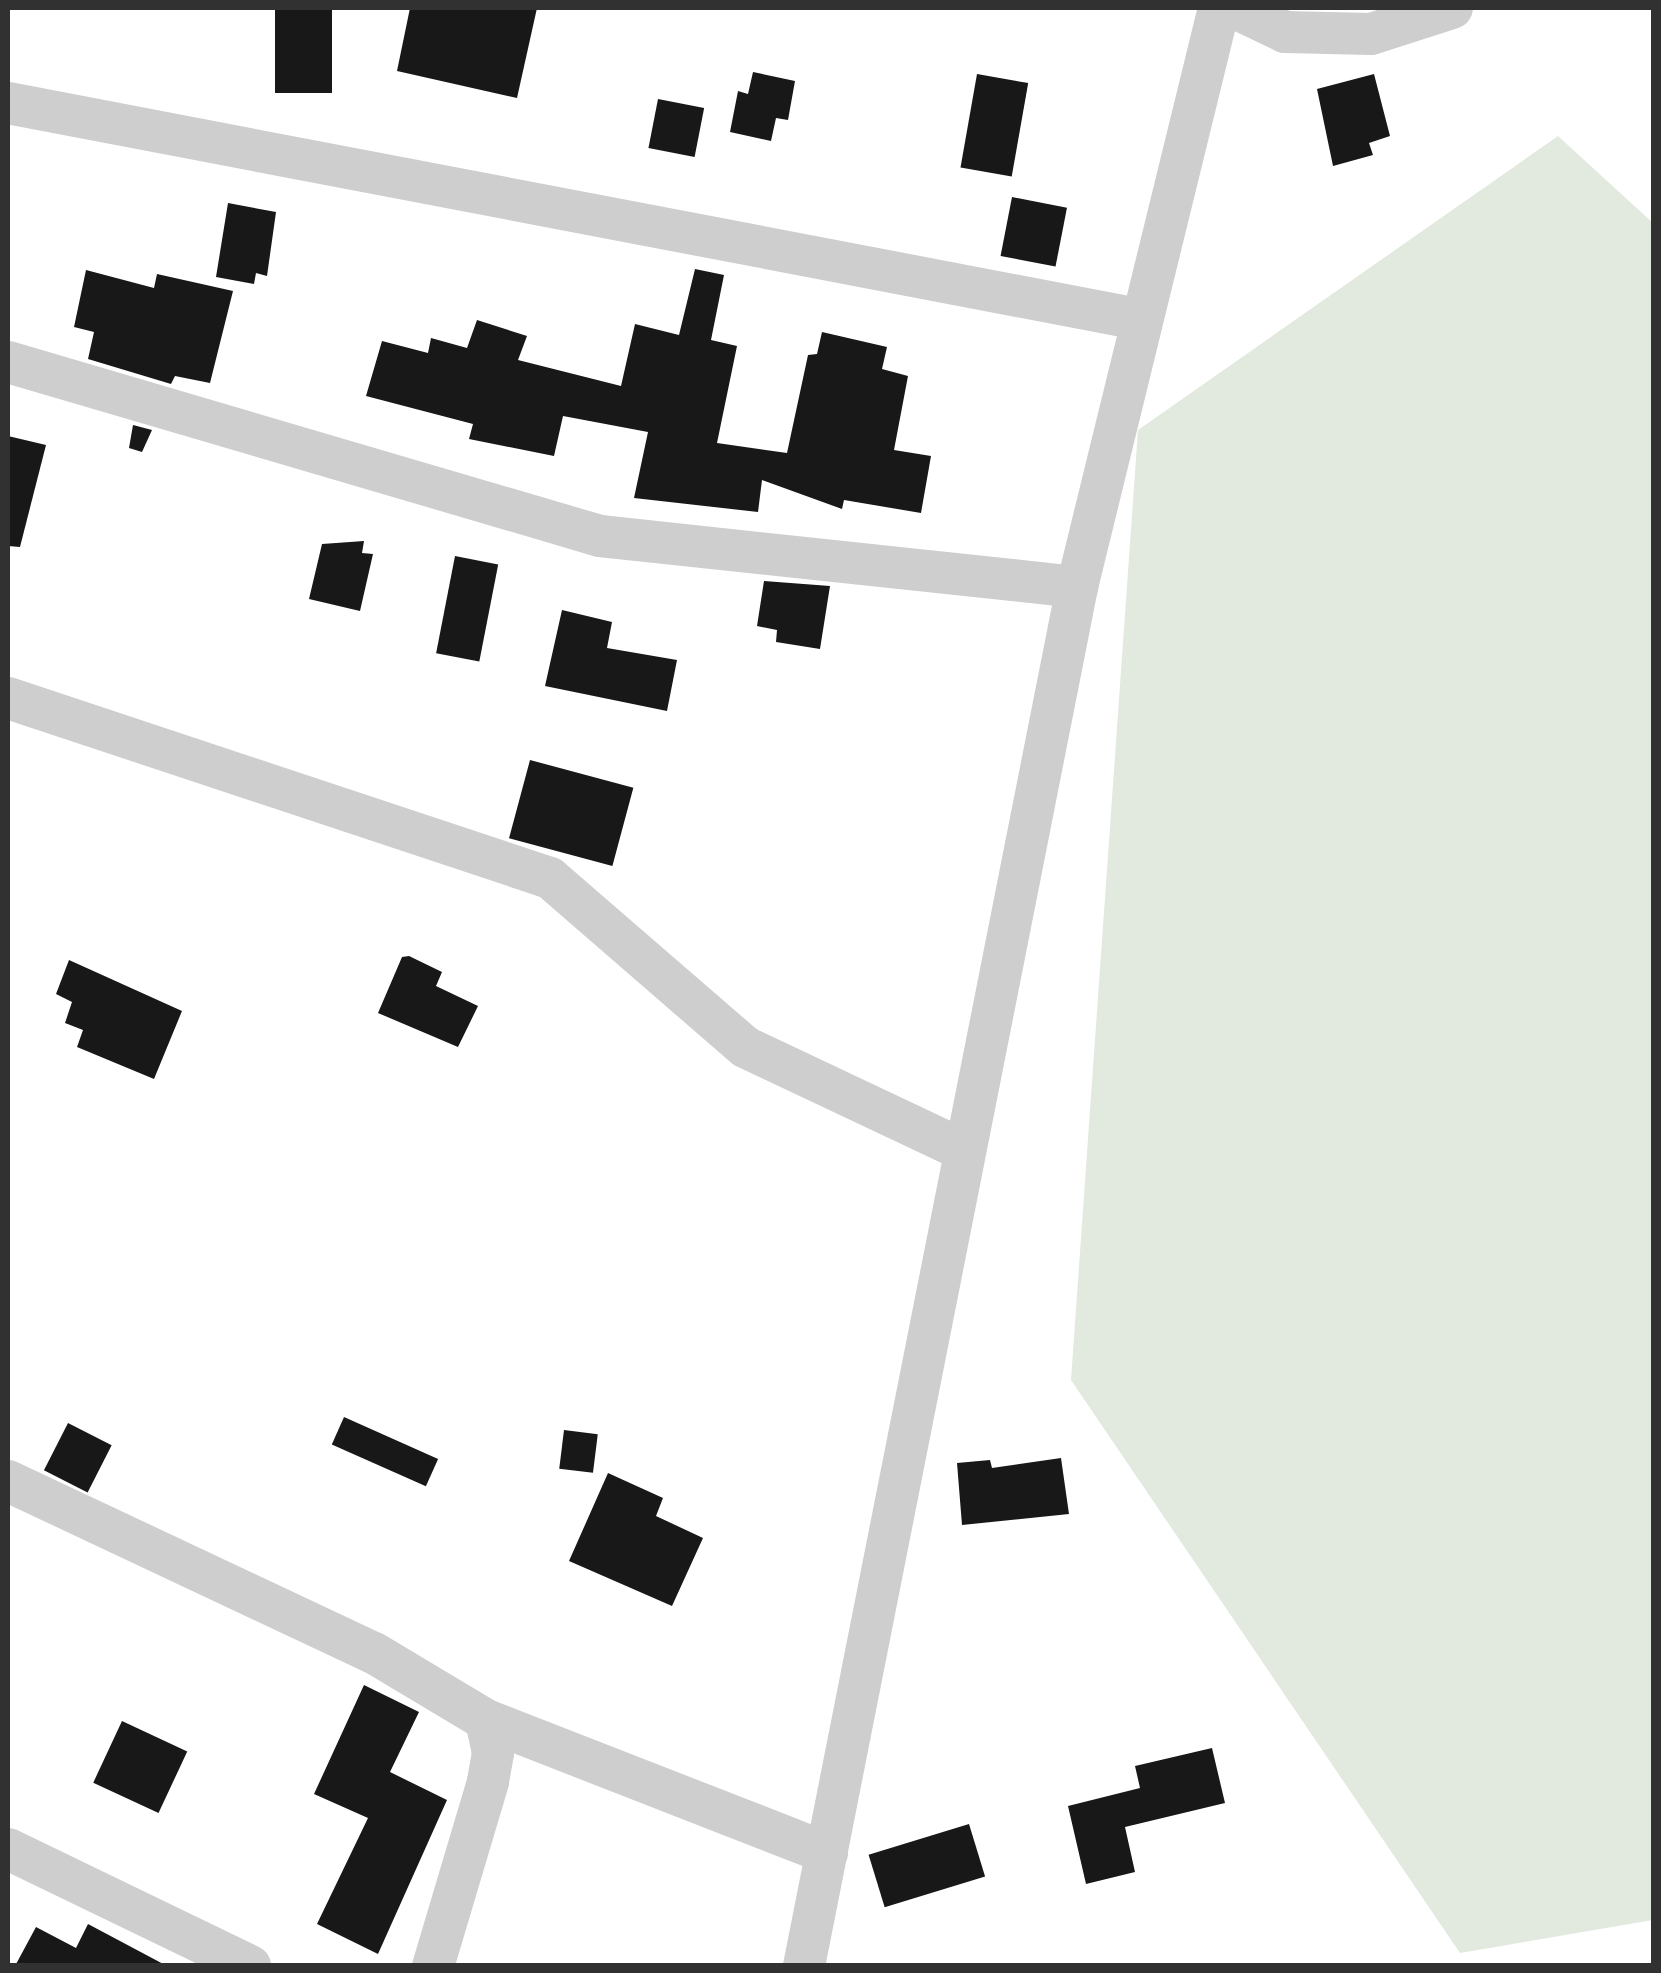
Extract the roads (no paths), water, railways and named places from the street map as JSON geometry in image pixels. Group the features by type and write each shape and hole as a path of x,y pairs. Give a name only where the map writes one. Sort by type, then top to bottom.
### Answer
{"street":[{"path":"804,1966 1077,587 1138,319 1219,8"},
{"path":"1234,8 1286,32 1370,34 1452,8"},
{"path":"8,103 1138,319"},
{"path":"8,362 600,536 1077,587"},
{"path":"8,698 550,878 745,1046 965,1151"},
{"path":"8,1481 374,1652 486,1720 827,1853"},
{"path":"433,1966 488,1782 493,1753 486,1720"},
{"path":"8,1849 250,1966"}]}
